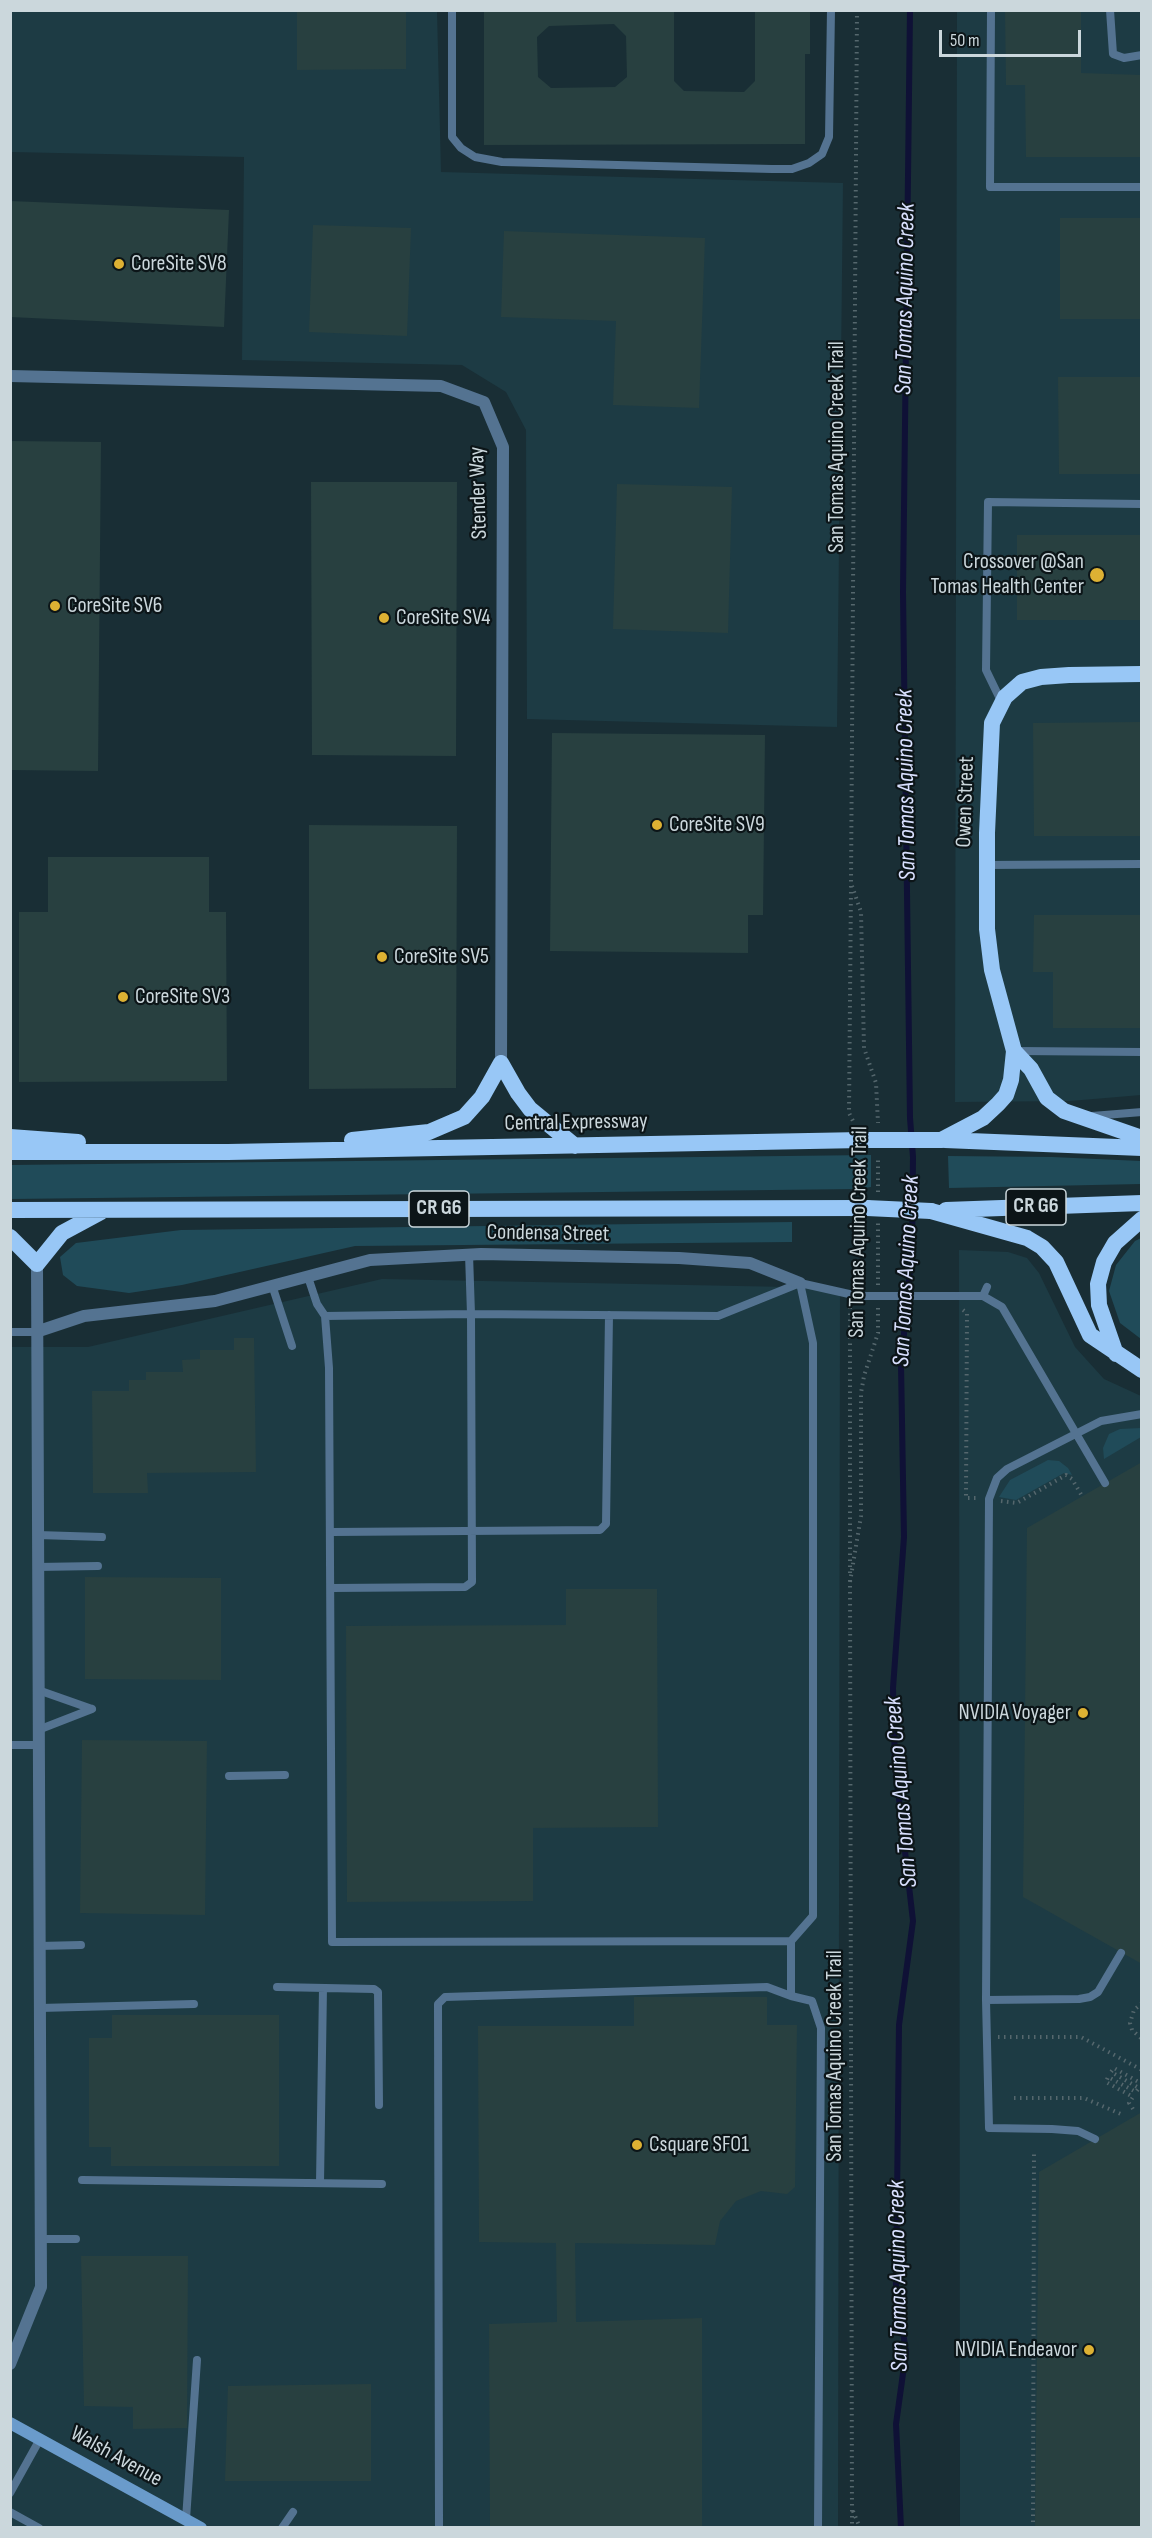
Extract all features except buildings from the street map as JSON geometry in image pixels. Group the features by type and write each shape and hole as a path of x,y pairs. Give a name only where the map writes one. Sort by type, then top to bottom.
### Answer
{"highway":[{"name":"Owen Street","path":"1014,1051 992,970 987,929 992,723 1005,697 1022,682 1041,677 1142,674"},
{"path":"1014,1051 1031,1069 1047,1098 1064,1112 1142,1138"},
{"path":"941,1140 984,1118 1006,1095 1011,1080 1014,1051"},
{"path":"501,1063 530,1109 575,1146"},
{"path":"10,1137 228,1152 429,1132 464,1116 482,1097 501,1063"},
{"name":"Central Expressway","path":"10,1152 228,1152 862,1140 941,1140 1142,1148"},
{"name":"CR G6","path":"10,1210 872,1213 1142,1203"},
{"path":"10,1238 37,1264 62,1233 105,1210"},
{"path":"930,1211 1027,1238 1042,1247 1056,1262 1090,1335 1142,1370"},
{"path":"1116,1354 1099,1305 1098,1284 1104,1262 1114,1243 1142,1219"}],"main road":[{"name":"Walsh Avenue","path":"10,2423 201,2528"}],"street":[{"name":"Stender Way","path":"10,376 441,386 484,402 503,447 501,1063"},
{"name":"Condensa Street","path":"36,1332 84,1316 215,1301 370,1260 470,1254 679,1258 750,1263 800,1283"},
{"path":"10,2364 41,2287 37,1264"}],"lane":[{"path":"452,10 452,137 461,148 475,157 502,162 792,169 809,164 822,154 829,137 831,10"},
{"path":"991,10 990,187 1142,188"},
{"path":"1110,10 1113,54 1124,58 1142,55"},
{"path":"1002,702 986,670 988,502 1142,504"},
{"path":"987,865 1142,864"},
{"path":"1014,1051 1142,1052"},
{"path":"1081,1118 1142,1112"},
{"path":"332,1588 465,1587 471,1582 470,1254"},
{"path":"308,1276 317,1304 325,1316 329,1368 332,1532 332,1942 791,1941"},
{"path":"325,1316 471,1314 718,1316 800,1283 813,1343 813,1916 791,1941 791,1996"},
{"name":"Condensa Street","path":"800,1283 854,1295 983,1296"},
{"path":"272,1286 292,1346"},
{"path":"987,1287 983,1296 1002,1307 1105,1483"},
{"path":"332,1532 600,1530 606,1524 609,1315"},
{"path":"10,1332 36,1332"},
{"path":"1095,2139 1078,2132 1052,2129 989,2128 986,2000 988,1499 997,1478 1007,1469 1101,1421 1142,1414"},
{"path":"38,1535 102,1537"},
{"path":"37,1568 98,1566"},
{"path":"38,1690 92,1709 38,1730"},
{"path":"10,1745 38,1745"},
{"path":"229,1776 285,1775"},
{"path":"39,1946 81,1945"},
{"path":"986,2000 1090,1997 1098,1992 1121,1953"},
{"path":"277,1987 374,1989 378,1992 379,2104"},
{"path":"440,2528 438,2004 445,1996 767,1987 812,2001 821,2028 818,2528"},
{"path":"320,2183 323,1988"},
{"path":"40,2008 194,2004"},
{"path":"82,2180 382,2184"},
{"path":"41,2239 76,2239"},
{"path":"186,2519 197,2360"},
{"path":"10,2493 40,2439"},
{"path":"10,2512 39,2528"},
{"path":"282,2528 292,2512"}],"path":[{"name":"San Tomas Aquino Creek Trail","path":"857,10 849,1113 862,1140"},
{"name":"San Tomas Aquino Creek Trail","path":"851,883 861,912 864,1048 876,1083 878,1125"},
{"name":"San Tomas Aquino Creek Trail","path":"878,1148 878,1194"},
{"name":"San Tomas Aquino Creek Trail","path":"872,1213 878,1287"},
{"name":"San Tomas Aquino Creek Trail","path":"854,1295 850,1582 853,2510 860,2528"},
{"path":"957,1296 959,1307 967,1313 966,1498 1017,1503 1066,1475 1072,1479 1082,1496"},
{"name":"San Tomas Aquino Creek Trail","path":"850,1582 861,1516 861,1393 878,1333 878,1298"},
{"path":"1142,2003 1134,2010 1130,2023 1132,2030 1142,2039"},
{"path":"987,2037 1081,2037 1142,2070"},
{"path":"1133,2109 1130,2103 1133,2097 1106,2082 1108,2077 1136,2092 1139,2088 1111,2072 1113,2068 1142,2084"},
{"path":"1014,2098 1084,2098 1123,2115"},
{"path":"1033,2528 1034,2153"},
{"path":"852,2528 853,2510"}],"shaded area":[{"path":"10,11 437,11 441,172 843,183 837,727 527,719 526,430 506,392 462,365 242,360 244,157 11,152"},
{"path":"957,11 1141,11 1141,1095 1070,1101 955,1102"},
{"path":"871,1155 871,1187 857,1189 11,1199 11,1165"},
{"path":"948,1156 1141,1161 1141,1184 949,1188"},
{"path":"792,1222 792,1242 355,1246 182,1285 129,1293 77,1286 63,1275 60,1257 76,1243 181,1230"},
{"path":"1141,1238 1141,1339 1120,1323 1109,1291 1116,1265 1135,1241"},
{"path":"959,1250 1008,1252 1027,1258 1039,1273 1075,1347 1104,1379 1141,1396 1141,2527 960,2527"},
{"path":"382,1279 840,1288 838,2527 11,2528 11,1347 88,1347"},
{"path":"1141,1428 1141,1437 1104,1459 1103,1448 1109,1434 1120,1429"},
{"path":"1048,1460 1059,1461 1068,1468 1072,1475 1064,1473 1016,1500 999,1497 1010,1480"}],"waterway":[{"name":"San Tomas Aquino Creek","path":"901,2528 896,2424 906,2352 896,2286 899,2025 913,1921 895,1764 893,1688 904,1537 901,1365 912,1250 913,1157 910,1118 903,592 910,10"}],"place":[{"name":"CoreSite SV8","path":"119,264"},
{"name":"Crossover @San Tomas Health Center","path":"1097,575"},
{"name":"CoreSite SV6","path":"55,606"},
{"name":"CoreSite SV4","path":"384,618"},
{"name":"CoreSite SV9","path":"657,825"},
{"name":"CoreSite SV5","path":"382,957"},
{"name":"CoreSite SV3","path":"123,997"},
{"name":"NVIDIA Voyager","path":"1083,1713"},
{"name":"Csquare SFO1","path":"637,2145"},
{"name":"NVIDIA Endeavor","path":"1089,2350"}]}
